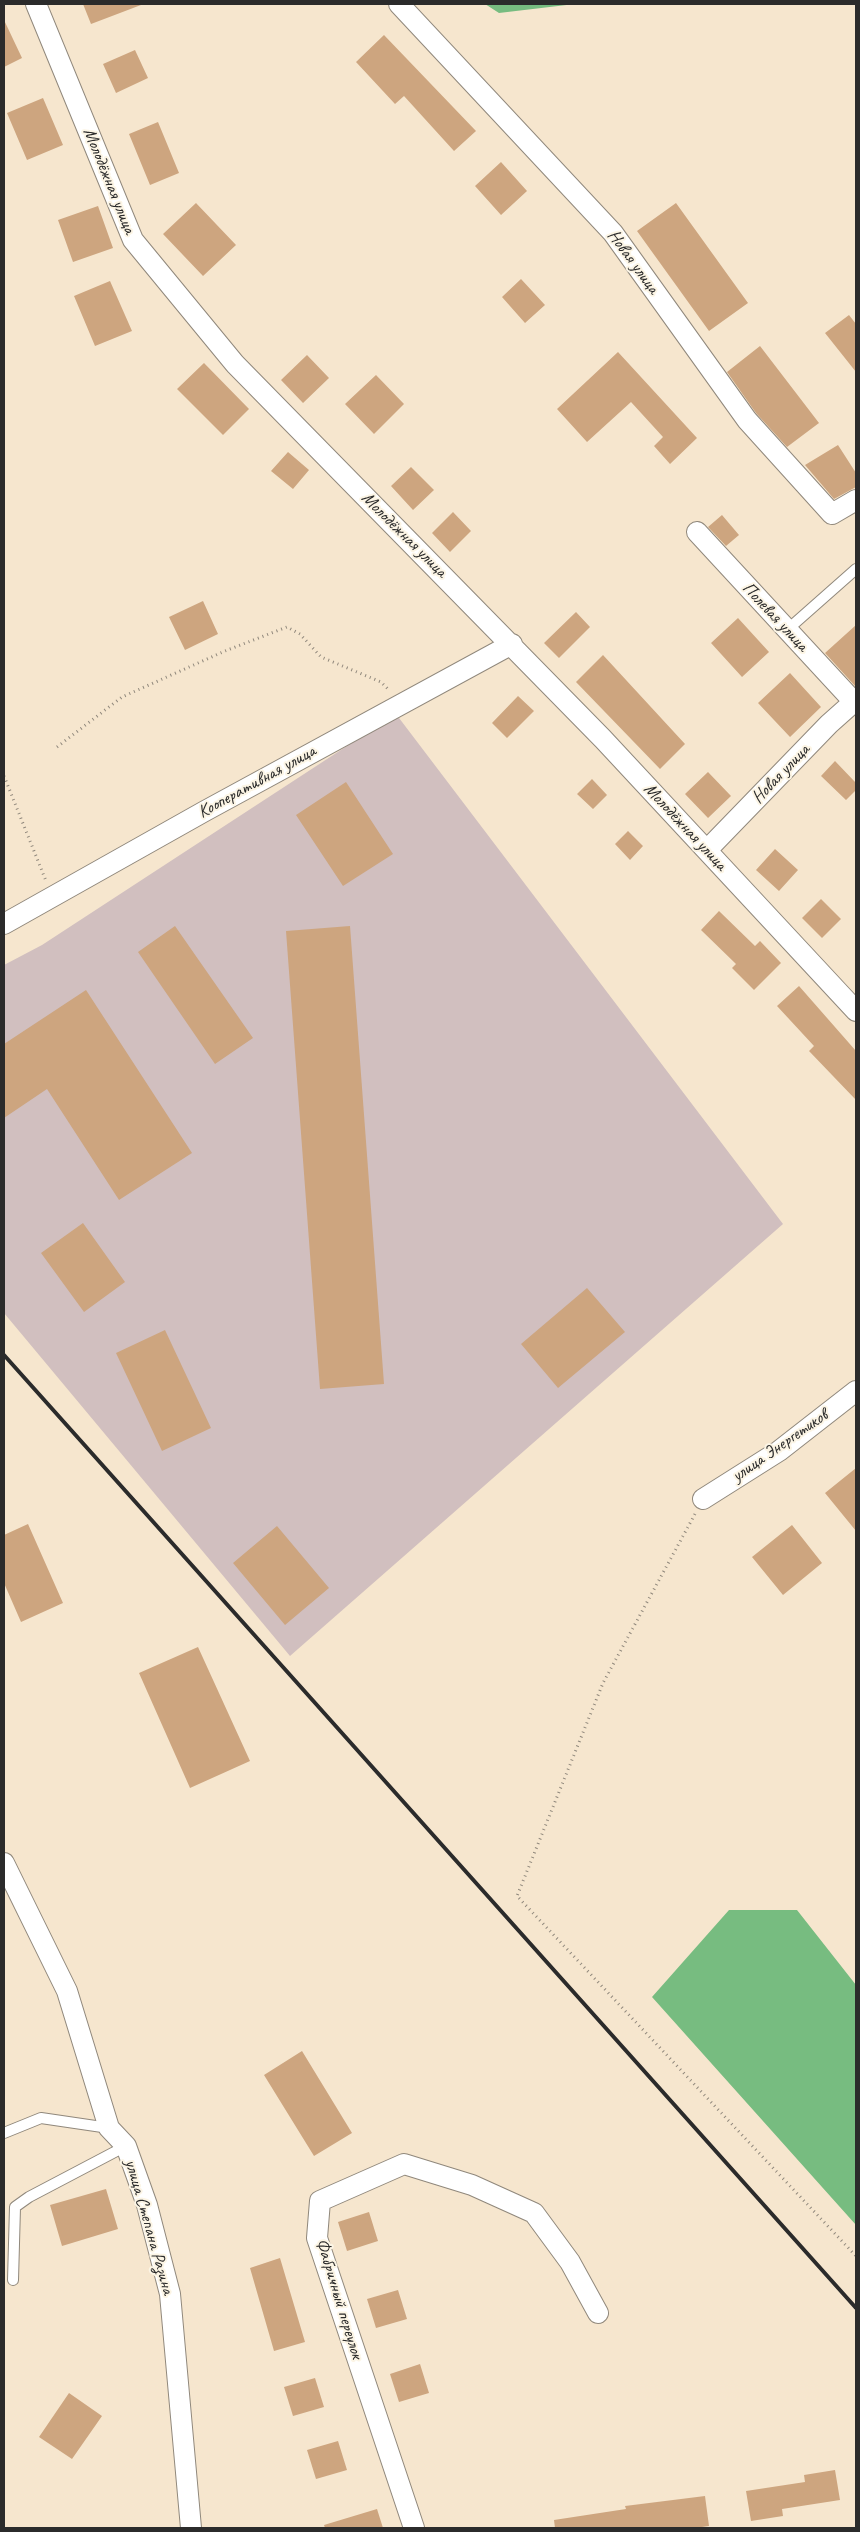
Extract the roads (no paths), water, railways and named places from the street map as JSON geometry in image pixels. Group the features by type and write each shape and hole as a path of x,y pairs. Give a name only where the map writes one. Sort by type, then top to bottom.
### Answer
{"street":[{"name":"Молодёжная улица","path":"36,4 133,240 235,364 512,644 856,1011"},
{"name":"Новая улица","path":"399,4 613,232 747,420 832,514 856,500"},
{"name":"Полевая улица","path":"697,532 855,701"},
{"name":"Кооперативная улица","path":"4,924 403,702 512,644"},
{"name":"Новая улица","path":"707,850 829,724 855,701"},
{"name":"улица Энергетиков","path":"703,1499 779,1450 856,1392"},
{"name":"улица Степана Разина","path":"4,1863 67,1991 109,2128 126,2146 147,2205 170,2294 192,2528"},
{"name":"Фабричный переулок","path":"414,2528 317,2238 320,2200 404,2164 472,2186 534,2213 570,2262 598,2313"}],"lane":[{"path":"787,630 856,569"},
{"path":"4,2133 41,2118 109,2128"},
{"path":"13,2280 15,2207 29,2197 126,2146"}],"railway":[{"path":"4,1355 856,2308"}]}
